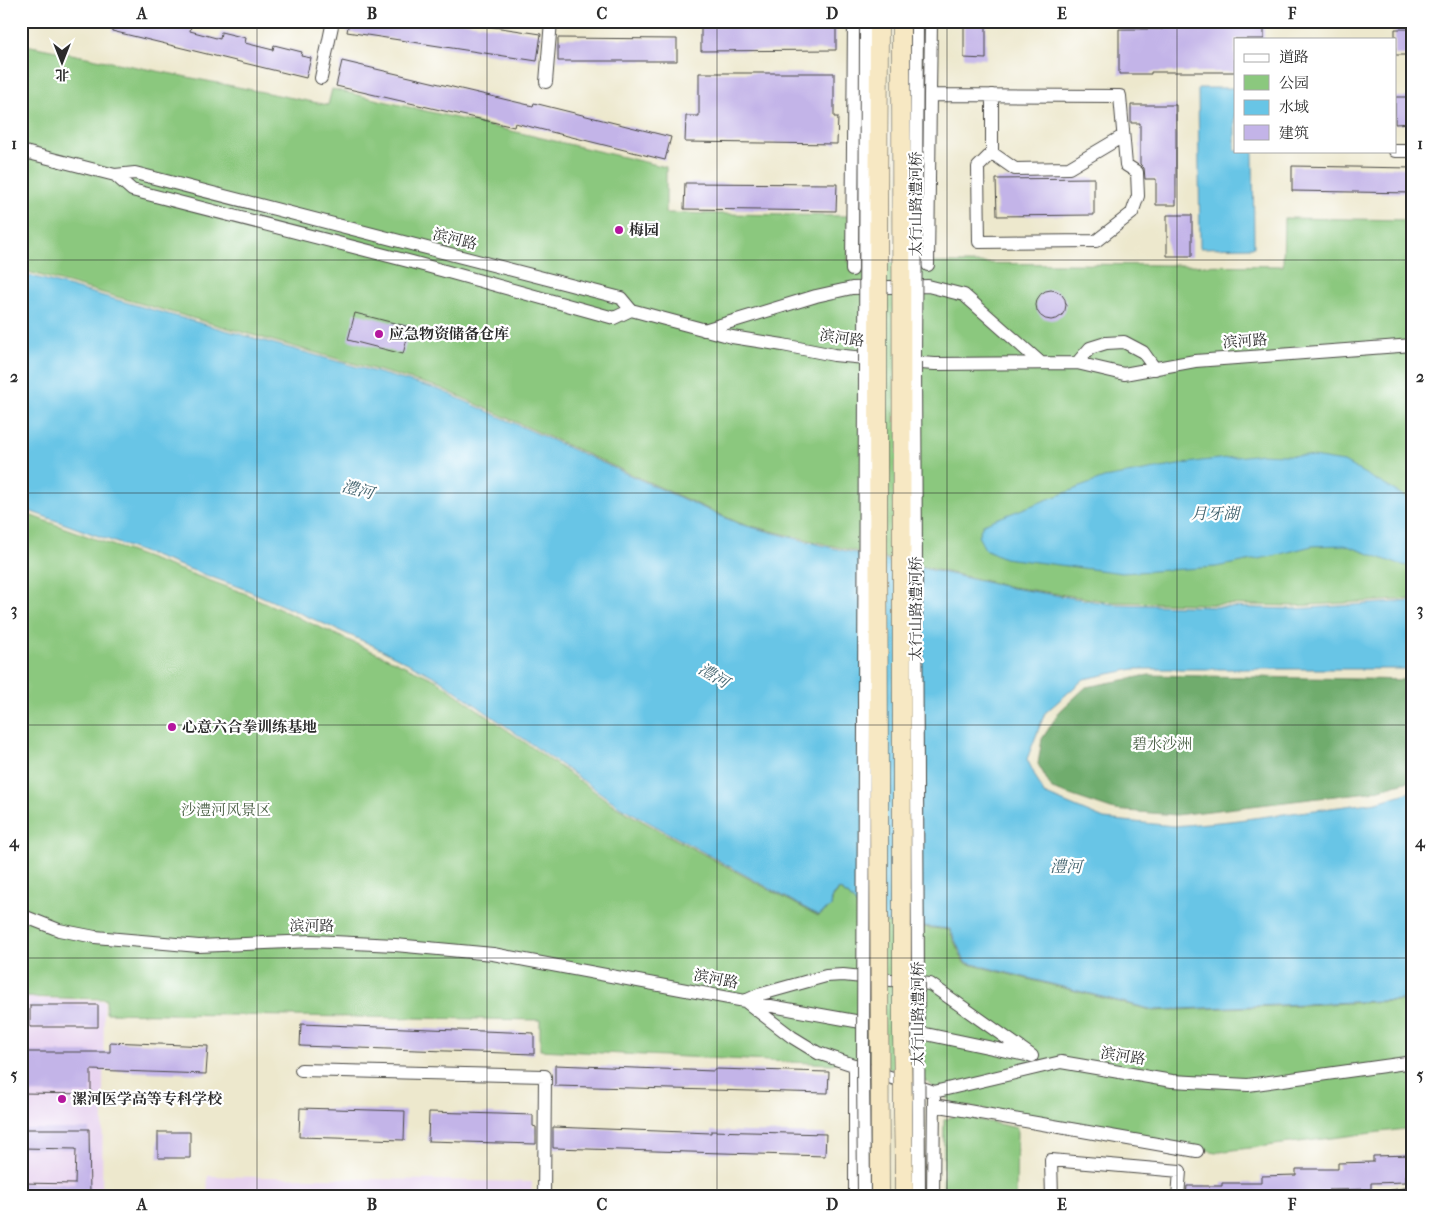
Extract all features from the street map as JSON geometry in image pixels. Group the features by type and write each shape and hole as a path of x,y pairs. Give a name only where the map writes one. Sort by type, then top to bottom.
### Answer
{"main road":[{"path":"879,21 872,359 871,1023 880,1197"},
{"name":"太行山路澧河桥","path":"901,21 908,362 910,1031 904,1197"}],"street":[{"path":"321,78 333,21"},
{"path":"546,82 551,21"},
{"path":"852,270 854,21"},
{"path":"866,21 872,359"},
{"name":"太行山路澧河桥","path":"908,362 917,21"},
{"path":"928,265 931,21"},
{"path":"930,95 992,95 1120,96 1126,165 1137,172 1138,196 1132,213 1096,241 979,242 978,167 992,153 992,95"},
{"path":"992,153 1015,169 1069,168 1123,136"},
{"name":"滨河路","path":"21,151 115,175 134,173 621,298 630,310 703,330 834,355 872,359"},
{"path":"1396,151 1413,151"},
{"path":"115,175 132,190 419,264 614,318 630,310"},
{"path":"246,219 251,203"},
{"path":"419,264 423,248"},
{"path":"703,330 816,296 852,288 928,286 964,295 1041,363"},
{"path":"1077,363 1090,348 1106,343 1124,342 1142,352 1155,369"},
{"name":"滨河路","path":"908,362 936,364 1077,363 1124,374 1195,362 1413,345"},
{"name":"滨河路","path":"21,915 59,930 95,937 199,946 312,942 395,945 493,954 745,1001 792,1037 818,1053 859,1066 934,1099 1061,1062 1172,1081 1248,1085 1413,1062"},
{"path":"745,1001 758,995 826,976 843,975 930,984 1032,1056"},
{"path":"745,1001 871,1023 859,1066 855,1197"},
{"path":"910,1031 1061,1062"},
{"name":"太行山路澧河桥","path":"910,1031 919,1197"},
{"path":"859,1066 864,1197"},
{"path":"301,1070 545,1076 544,1197"},
{"path":"933,1197 934,1099 1197,1151"},
{"path":"1052,1197 1051,1160 1180,1171 1178,1197"},
{"path":"1390,1197 1413,1193"}],"shaded area":[{"name":"漯河医学高等专科学校","path":"21,998 104,1001 102,1197 21,1197"},
{"path":"208,1176 532,1182 531,1197 207,1197"}],"green space":[{"path":"21,44 328,105 332,89 666,167 666,213 848,216 848,262 1283,266 1284,218 1413,220 1413,599 1294,606 1112,602 1012,587 833,546 739,523 441,388 21,270"},
{"name":"沙澧河风景区","path":"21,512 244,593 436,680 618,808 818,916 831,907 833,896 839,890 849,896 869,921 949,930 964,963 1154,1011 1401,1001 1413,997 1413,1128 1217,1152 953,1104 926,1081 856,1057 832,1064 540,1050 540,1020 106,1013 106,999 21,997"},
{"name":"碧水沙洲","path":"1149,675 1413,680 1413,780 1369,792 1176,815 1114,810 1052,789 1038,764 1042,739 1060,711 1086,687"},
{"path":"957,1115 1017,1128 1016,1197 943,1197 944,1120"}],"water":[{"path":"1198,88 1234,88 1234,152 1253,152 1254,247 1200,248"},
{"name":"澧河","path":"21,273 440,390 739,524 833,548 1012,588 1111,604 1294,609 1413,601 1413,669 1134,669 1084,679 1045,713 1027,759 1044,794 1104,819 1174,826 1230,821 1377,802 1413,791 1413,995 1401,1000 1154,1010 965,962 950,929 869,920 849,896 839,889 832,896 831,907 818,915 619,806 439,679 370,644 247,590 21,508"},
{"name":"月牙湖","path":"1262,454 1306,456 1344,462 1413,501 1413,567 1397,564 1345,545 1312,546 1216,567 1122,573 1004,558 985,549 978,536 983,524 1104,478 1201,461"}],"building":[{"path":"114,21 171,21 191,26 190,31 220,39 221,32 246,38 245,43 273,50 274,45 302,52 301,56 311,58 306,78 112,31"},
{"path":"349,21 454,21 541,34 537,61 347,32"},
{"path":"964,21 986,21 986,59 964,58"},
{"path":"1163,21 1264,21 1264,38 1234,38 1234,72 1119,74 1119,29 1163,29"},
{"path":"836,26 836,50 701,51 701,27"},
{"path":"1395,29 1413,29 1413,55 1396,55"},
{"path":"558,38 677,39 677,61 558,61"},
{"path":"342,61 533,106 534,103 671,137 665,160 515,123 514,127 336,86"},
{"path":"699,73 834,73 834,117 838,117 837,144 685,142 686,116 699,116"},
{"path":"1396,97 1413,97 1413,123 1396,124"},
{"path":"1131,105 1176,105 1176,205 1156,205 1156,179 1145,179 1144,168 1140,164 1140,123 1131,123"},
{"path":"1292,166 1413,168 1413,193 1292,191"},
{"path":"1094,178 1094,215 997,216 996,179"},
{"path":"685,183 837,184 836,211 684,209"},
{"path":"1167,215 1192,215 1192,256 1167,256"},
{"path":"1051,290 1062,294 1066,305 1062,316 1051,320 1040,316 1036,305 1040,294"},
{"name":"应急物资储备仓库","path":"355,313 410,327 403,354 348,340"},
{"path":"30,1005 98,1005 98,1027 30,1027"},
{"path":"301,1024 534,1033 534,1054 300,1046"},
{"path":"110,1042 208,1046 206,1074 91,1070 91,1094 21,1093 21,1052 110,1052"},
{"path":"555,1065 714,1071 714,1069 829,1072 828,1093 555,1086"},
{"path":"300,1108 405,1111 404,1140 299,1137"},
{"path":"429,1112 533,1115 533,1126 536,1127 536,1144 428,1141"},
{"path":"553,1127 711,1133 711,1131 826,1134 825,1156 553,1148"},
{"path":"21,1129 89,1129 90,1197 21,1197 21,1183 75,1184 76,1149 21,1148"},
{"path":"158,1132 190,1132 190,1158 158,1158"},
{"path":"1413,1155 1413,1175 1406,1175 1406,1182 1371,1183 1371,1189 1329,1190 1329,1196 1186,1197 1187,1186 1222,1186 1222,1183 1261,1183 1261,1176 1296,1175 1296,1169 1338,1169 1338,1163 1373,1162 1373,1156"}],"place":[{"name":"梅园","path":"619,230"},
{"name":"应急物资储备仓库","path":"379,334"},
{"name":"心意六合拳训练基地","path":"172,727"},
{"name":"漯河医学高等专科学校","path":"62,1099"}]}
